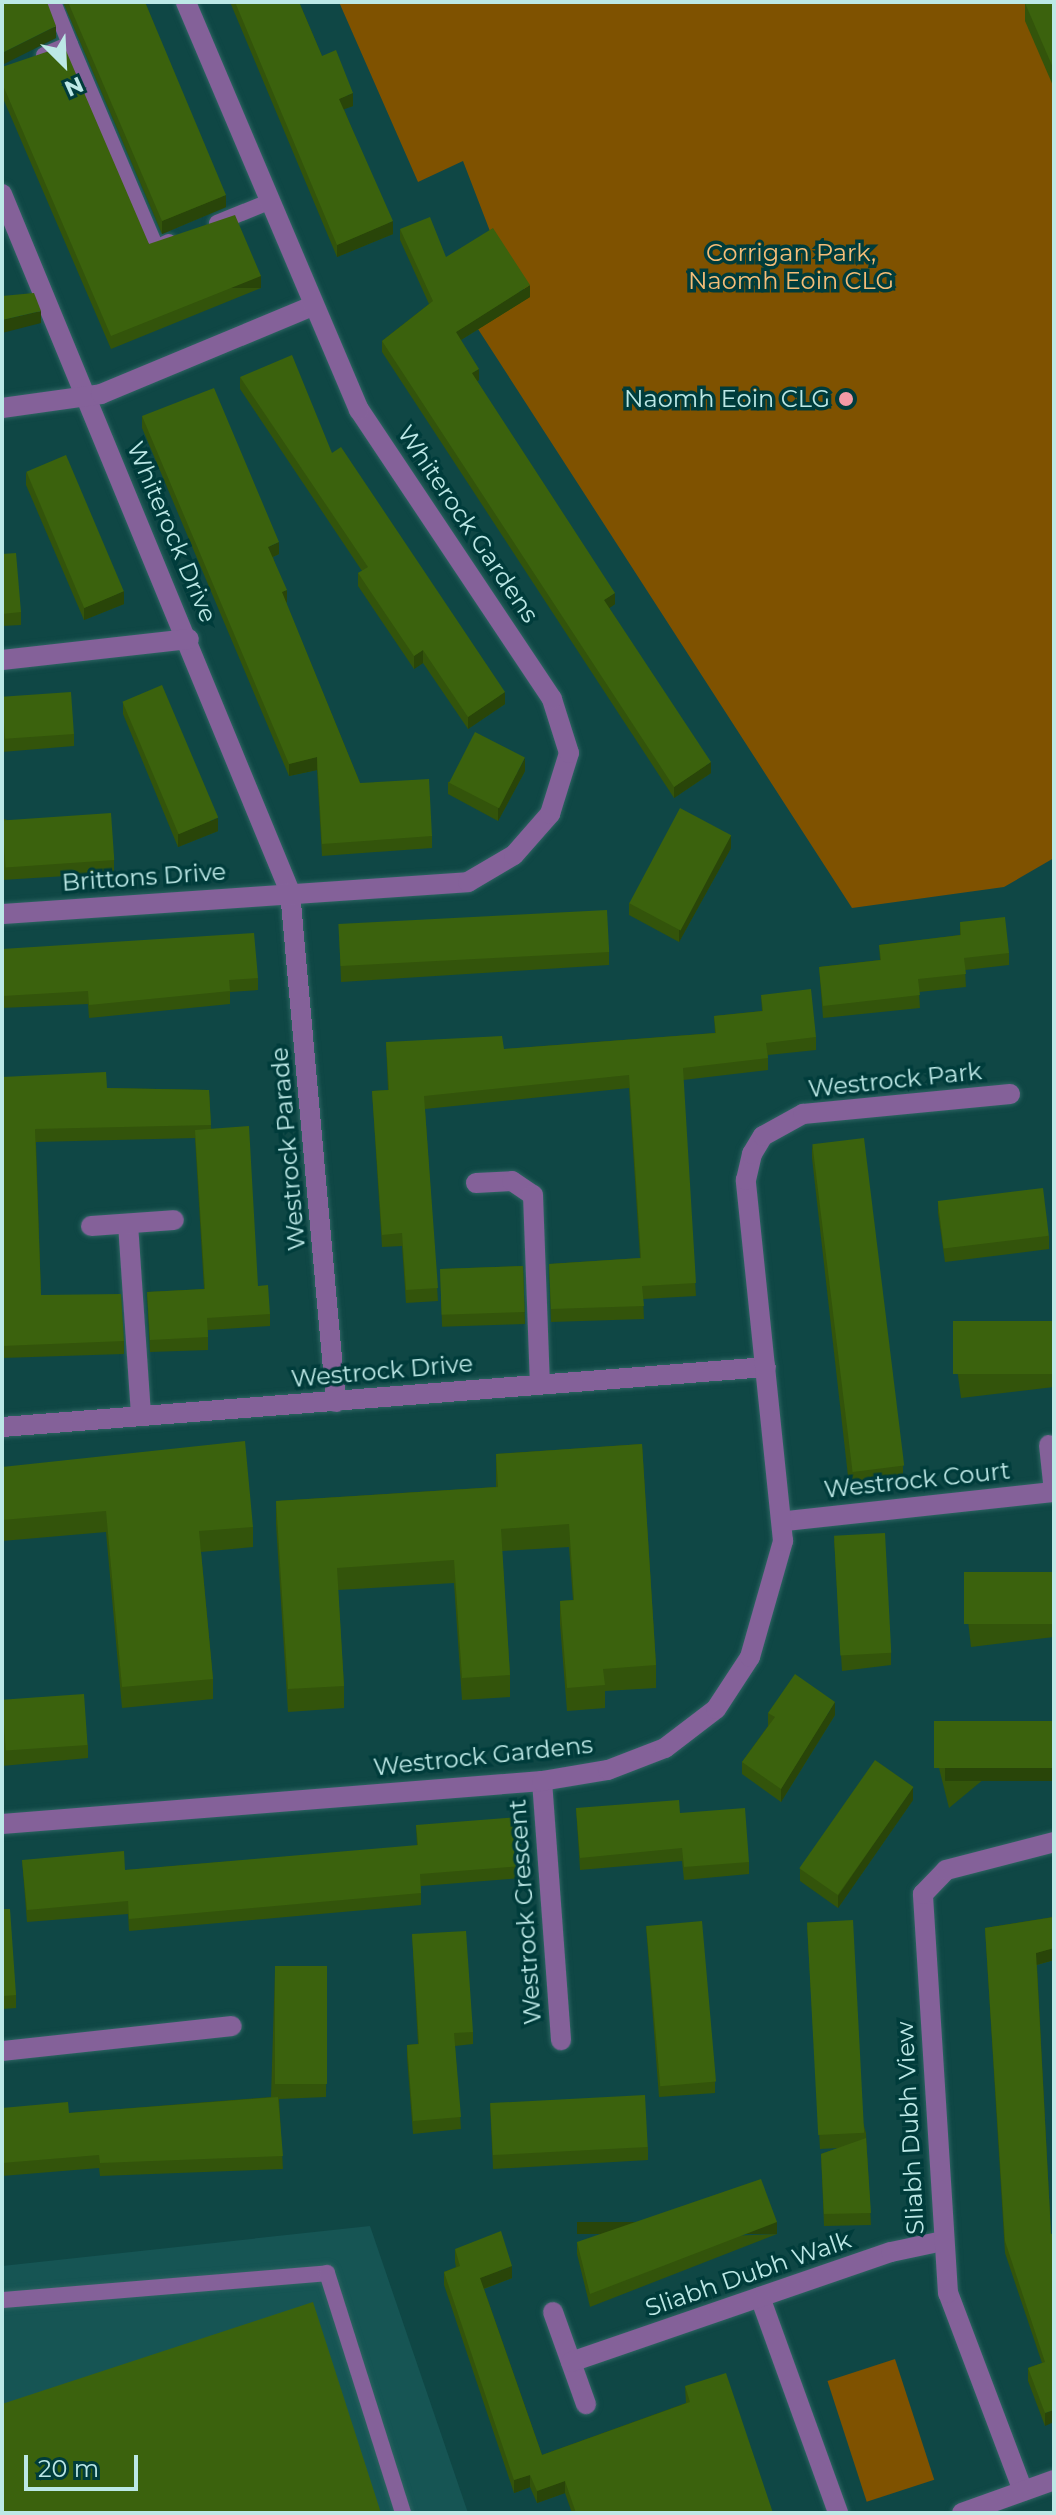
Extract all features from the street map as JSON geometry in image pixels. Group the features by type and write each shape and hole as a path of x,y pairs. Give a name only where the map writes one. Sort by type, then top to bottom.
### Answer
{"street":[{"name":"Whiterock Gardens","path":"186,2 312,306 359,410 552,699 569,753 550,814 514,855 468,882 290,892"},
{"name":"Whiterock Drive","path":"2,194 189,639 290,892"},
{"path":"2,408 87,398 312,306"},
{"path":"2,660 189,639"},
{"name":"Brittons Drive","path":"2,914 290,892"},
{"name":"Westrock Parade","path":"290,892 336,1402"},
{"name":"Westrock Park","path":"752,1154 763,1136 803,1114 1010,1094"},
{"name":"Westrock Gardens","path":"2,1824 542,1781 608,1770 665,1748 716,1709 750,1657 777,1581 786,1521 746,1180 752,1154"},
{"path":"476,1183 512,1181 533,1195 540,1384"},
{"path":"91,1226 174,1220"},
{"path":"128,1224 141,1415"},
{"name":"Westrock Drive","path":"2,1427 766,1367"},
{"name":"Westrock Court","path":"786,1521 1054,1492 1049,1445"},
{"name":"Westrock Crescent","path":"542,1781 561,2040"},
{"name":"Sliabh Dubh View","path":"1023,2491 948,2293 923,1894 946,1870 1054,1842"},
{"path":"2,2051 232,2026"},
{"name":"Sliabh Dubh Walk","path":"571,2362 760,2297 943,2241"},
{"path":"760,2297 838,2513"},
{"path":"553,2312 586,2404"},
{"path":"962,2513 1054,2480"}],"lane":[{"path":"53,2 156,248 271,201"},
{"path":"29,61 70,44"},
{"path":"2,2300 327,2273 403,2513"}],"shaded area":[{"path":"370,2226 468,2513 2,2513 2,2266"}],"green space":[{"name":"Naomh Eoin CLG","path":"339,2 1054,2 1054,858 1004,887 852,908 478,329 529,297 493,239 463,161 418,182"},
{"path":"895,2359 934,2480 867,2502 827,2381"}],"building":[{"path":"2,2 47,2 56,26 2,53"},
{"path":"68,2 145,2 226,195 162,221"},
{"path":"235,2 299,2 322,56 336,50 353,93 339,99 393,221 337,245"},
{"path":"1054,2 1054,70 1025,3"},
{"path":"64,46 149,244 235,215 261,276 111,336 2,83 2,67"},
{"path":"430,217 446,257 493,228 530,285 456,332 479,369 472,373 615,593 604,600 711,762 674,787 382,341 433,301 400,229"},
{"path":"34,293 41,311 2,320 2,296"},
{"path":"292,355 332,453 341,447 505,692 468,717 423,650 414,656 358,573 368,567 240,377"},
{"path":"214,388 279,542 268,547 287,590 282,592 360,783 429,779 432,836 322,844 317,757 289,764 142,416"},
{"path":"66,455 124,591 84,608 26,472"},
{"path":"16,553 21,612 2,614 2,554"},
{"path":"162,685 218,818 179,834 122,702"},
{"path":"71,692 74,734 5,739 2,697"},
{"path":"475,732 525,757 499,808 449,783"},
{"path":"680,808 731,835 681,931 629,903"},
{"path":"111,813 114,860 6,867 2,821"},
{"path":"607,910 609,952 341,966 338,924"},
{"path":"1005,917 1009,953 964,958 966,974 918,979 920,995 823,1006 819,967 881,960 879,945 961,935 960,922"},
{"path":"254,933 258,978 229,980 230,991 89,1005 88,991 2,996 2,949"},
{"path":"811,989 816,1037 766,1043 768,1058 683,1068 696,1283 642,1286 644,1306 551,1309 549,1264 641,1258 629,1075 424,1096 438,1288 406,1290 402,1233 382,1235 372,1091 389,1090 386,1042 502,1036 504,1049 716,1033 714,1016 763,1011 761,995"},
{"path":"106,1072 107,1088 209,1090 211,1125 35,1129 41,1295 121,1294 124,1341 2,1346 2,1077"},
{"path":"249,1126 258,1286 268,1285 270,1314 207,1318 208,1337 150,1340 147,1292 205,1289 195,1130"},
{"path":"864,1138 904,1466 853,1472 812,1144"},
{"path":"1043,1188 1049,1236 944,1249 938,1201"},
{"path":"523,1266 525,1312 442,1315 440,1269"},
{"path":"953,1321 1054,1321 1054,1374 953,1374"},
{"path":"245,1441 253,1527 199,1531 213,1679 122,1687 106,1511 2,1520 2,1467"},
{"path":"642,1444 656,1665 603,1669 605,1685 567,1688 560,1601 574,1600 569,1524 501,1529 510,1675 462,1678 454,1560 337,1568 344,1686 288,1689 276,1501 498,1487 496,1454"},
{"path":"885,1533 891,1653 840,1656 834,1536"},
{"path":"964,1572 1054,1572 1054,1624 964,1624"},
{"path":"795,1674 835,1702 781,1789 742,1762 775,1717 768,1713"},
{"path":"84,1694 88,1745 6,1751 2,1700"},
{"path":"934,1721 1054,1721 1054,1768 934,1768"},
{"path":"875,1760 914,1787 838,1895 799,1868"},
{"path":"679,1800 680,1813 745,1808 749,1862 684,1867 682,1848 580,1858 576,1808"},
{"path":"519,1817 522,1866 420,1874 421,1893 129,1919 128,1901 27,1910 22,1860 124,1851 125,1870 418,1845 416,1825"},
{"path":"2,1909 10,1909 16,1995 2,1996"},
{"path":"1054,1917 1054,1948 1036,1953 1051,2234 1054,2233 1054,2410 1045,2413 1028,2368 1045,2362 1005,2241 985,1928"},
{"path":"853,1920 864,2133 818,2135 807,1922"},
{"path":"702,1921 716,2081 660,2086 646,1926"},
{"path":"466,1931 473,2032 454,2033 461,2117 413,2121 407,2045 419,2044 412,1934"},
{"path":"275,1966 327,1966 327,2084 275,2084"},
{"path":"645,2095 648,2147 493,2155 490,2103"},
{"path":"278,2097 283,2156 100,2163 99,2155 2,2163 2,2108 68,2102 69,2113"},
{"path":"866,2138 871,2213 824,2214 821,2154"},
{"path":"761,2179 777,2222 590,2294 577,2242"},
{"path":"501,2231 512,2266 480,2278 542,2455 690,2402 685,2386 726,2373 773,2513 576,2513 565,2481 537,2491 530,2475 514,2480 444,2272 460,2266 455,2249"},
{"path":"313,2302 381,2513 2,2513 2,2404"}],"place":[{"name":"Naomh Eoin CLG","path":"846,399"}],"park label":[{"name":"Corrigan Park, Naomh Eoin CLG","path":"791,267"}]}
